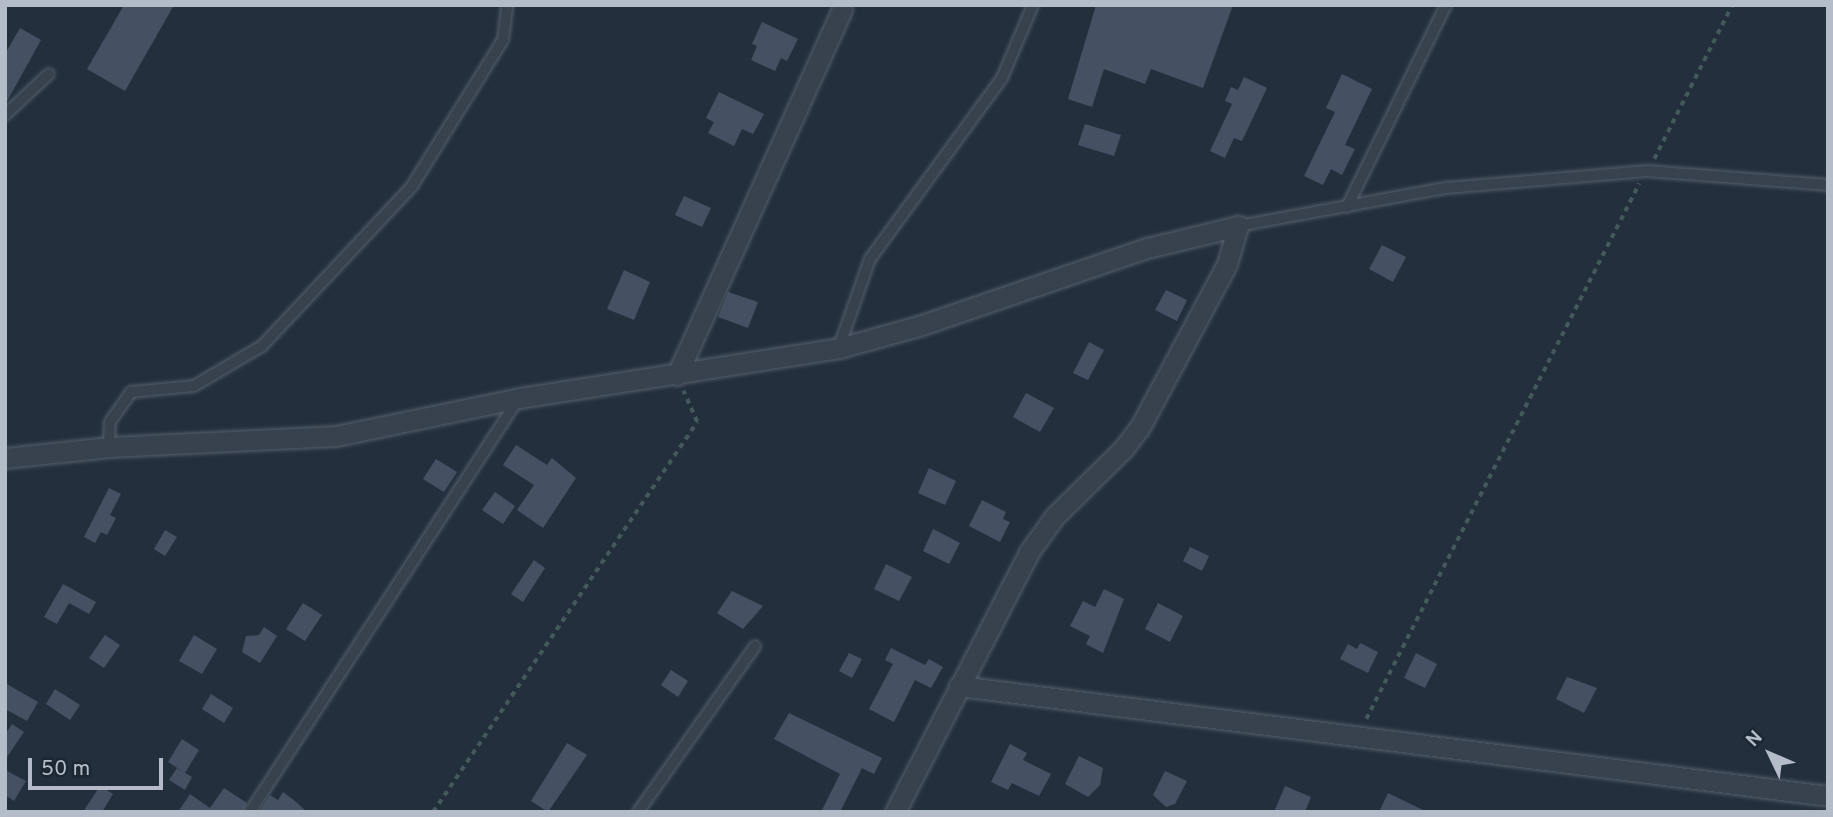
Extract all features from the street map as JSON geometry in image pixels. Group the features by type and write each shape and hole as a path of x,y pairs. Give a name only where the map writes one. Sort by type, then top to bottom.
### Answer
{"street":[{"path":"677,375 842,10"},
{"path":"5,458 109,447 336,436 520,398 839,348 922,325 1137,251 1238,226"},
{"path":"895,812 1029,552 1055,516 1124,448 1140,427 1227,264 1238,226"},
{"path":"959,686 1358,734 1828,796"}],"lane":[{"path":"109,447 110,422 131,392 194,386 262,346 411,186 503,40 507,5"},
{"path":"839,348 870,259 1002,78 1032,5"},
{"path":"1347,206 1446,5"},
{"path":"5,115 49,74"},
{"path":"1238,226 1446,188 1647,171 1828,185"},
{"path":"250,812 520,398"},
{"path":"638,812 755,646"}],"path":[{"path":"1358,734 1732,5"},
{"path":"433,812 697,422 677,375"}],"building":[{"path":"124,5 174,5 125,91 87,69"},
{"path":"1096,5 1233,5 1203,88 1151,69 1145,84 1104,69 1092,107 1068,99"},
{"path":"762,22 798,39 787,61 781,58 775,71 751,60 757,46 752,44"},
{"path":"20,28 41,40 5,105 5,54"},
{"path":"1342,74 1372,89 1345,145 1355,149 1342,175 1331,169 1323,185 1304,176 1335,112 1326,108"},
{"path":"1244,77 1267,88 1242,141 1234,138 1225,158 1210,151 1232,104 1225,101 1231,87 1238,90"},
{"path":"719,92 764,114 753,134 742,129 734,146 708,133 714,122 706,118"},
{"path":"1085,124 1121,135 1114,156 1078,145"},
{"path":"684,196 711,208 702,227 675,215"},
{"path":"1382,245 1406,257 1393,282 1369,269"},
{"path":"624,270 650,282 634,320 607,309"},
{"path":"1166,290 1187,300 1177,321 1155,310"},
{"path":"728,292 758,302 748,328 718,317"},
{"path":"1089,342 1104,350 1088,380 1073,373"},
{"path":"1026,393 1054,408 1040,432 1013,417"},
{"path":"516,445 547,465 552,458 576,478 543,528 517,510 534,485 503,465"},
{"path":"436,459 457,472 444,492 423,479"},
{"path":"929,468 956,481 945,505 918,493"},
{"path":"109,488 121,494 110,515 116,518 107,535 101,532 95,543 84,537"},
{"path":"495,492 515,506 503,524 482,510"},
{"path":"982,500 1006,512 1003,519 1010,522 1000,542 969,526"},
{"path":"933,529 960,543 949,564 923,551"},
{"path":"165,530 177,537 165,556 154,549"},
{"path":"1190,547 1209,556 1202,571 1183,561"},
{"path":"534,560 545,568 523,602 511,594"},
{"path":"886,564 912,577 899,601 874,589"},
{"path":"63,584 96,602 89,614 69,603 57,624 44,617"},
{"path":"1104,589 1124,599 1103,653 1086,644 1090,636 1070,626 1083,601 1095,607"},
{"path":"732,591 763,606 743,629 717,613"},
{"path":"303,603 322,615 305,641 286,629"},
{"path":"1158,603 1183,616 1170,642 1145,629"},
{"path":"264,627 277,636 260,663 242,652 246,636 259,635"},
{"path":"105,635 120,645 104,668 89,658"},
{"path":"194,635 217,649 202,674 179,661"},
{"path":"1360,643 1378,652 1368,673 1340,659 1348,644 1357,649"},
{"path":"891,648 925,665 929,659 943,667 931,688 915,680 894,722 869,709 893,664 885,660"},
{"path":"849,653 862,659 852,678 839,671"},
{"path":"1416,653 1437,664 1425,688 1404,678"},
{"path":"671,670 688,681 678,697 661,685"},
{"path":"1567,677 1597,688 1584,713 1556,699"},
{"path":"5,683 38,702 27,721 5,709"},
{"path":"55,689 80,705 70,720 46,704"},
{"path":"211,694 233,708 224,723 202,709"},
{"path":"789,713 882,758 874,774 862,768 840,812 821,812 840,774 774,739"},
{"path":"12,724 24,732 5,760 5,735"},
{"path":"182,739 199,750 185,773 168,762"},
{"path":"567,743 587,755 548,812 531,801"},
{"path":"1010,744 1027,753 1023,760 1051,774 1039,796 1012,783 1008,790 991,782"},
{"path":"1079,756 1103,768 1100,785 1088,797 1065,784"},
{"path":"177,768 192,777 185,790 169,780"},
{"path":"5,770 26,781 14,801 5,795"},
{"path":"1165,771 1187,781 1175,804 1166,807 1153,795"},
{"path":"100,786 113,794 102,812 83,812"},
{"path":"1285,786 1311,797 1305,812 1274,812"},
{"path":"224,788 247,803 243,812 178,812 190,794 210,808"},
{"path":"283,792 307,812 259,812 270,795 278,800"},
{"path":"1388,793 1427,812 1379,812"}]}
